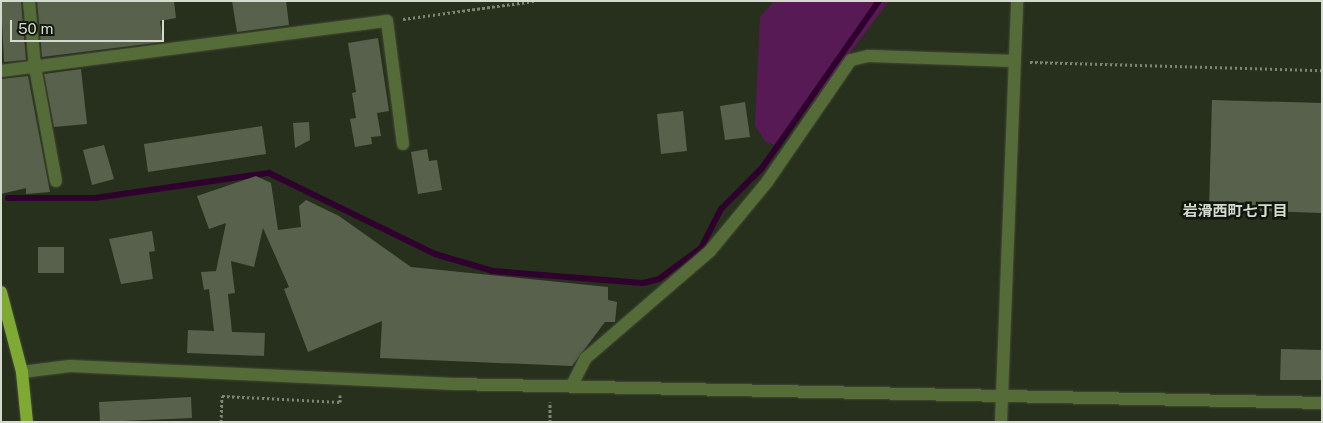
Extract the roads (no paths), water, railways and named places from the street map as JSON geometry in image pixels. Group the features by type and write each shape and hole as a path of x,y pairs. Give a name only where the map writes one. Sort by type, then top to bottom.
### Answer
{"main road":[{"path":"1,292 22,372 27,422"}],"street":[{"path":"29,1 35,67 56,182"},
{"path":"1001,422 1017,1"},
{"path":"1,71 387,22 403,144"},
{"path":"572,385 586,358 710,251 767,182 851,60 869,56 1015,61"},
{"path":"22,372 70,366 340,379 1322,403"}],"waterway":[{"path":"8,198 95,198 269,173 435,254 493,271 643,283 659,279 701,248 721,209 762,168 879,1"}],"district":[{"name":"岩滑西町七丁目","path":"1235,211"}]}
